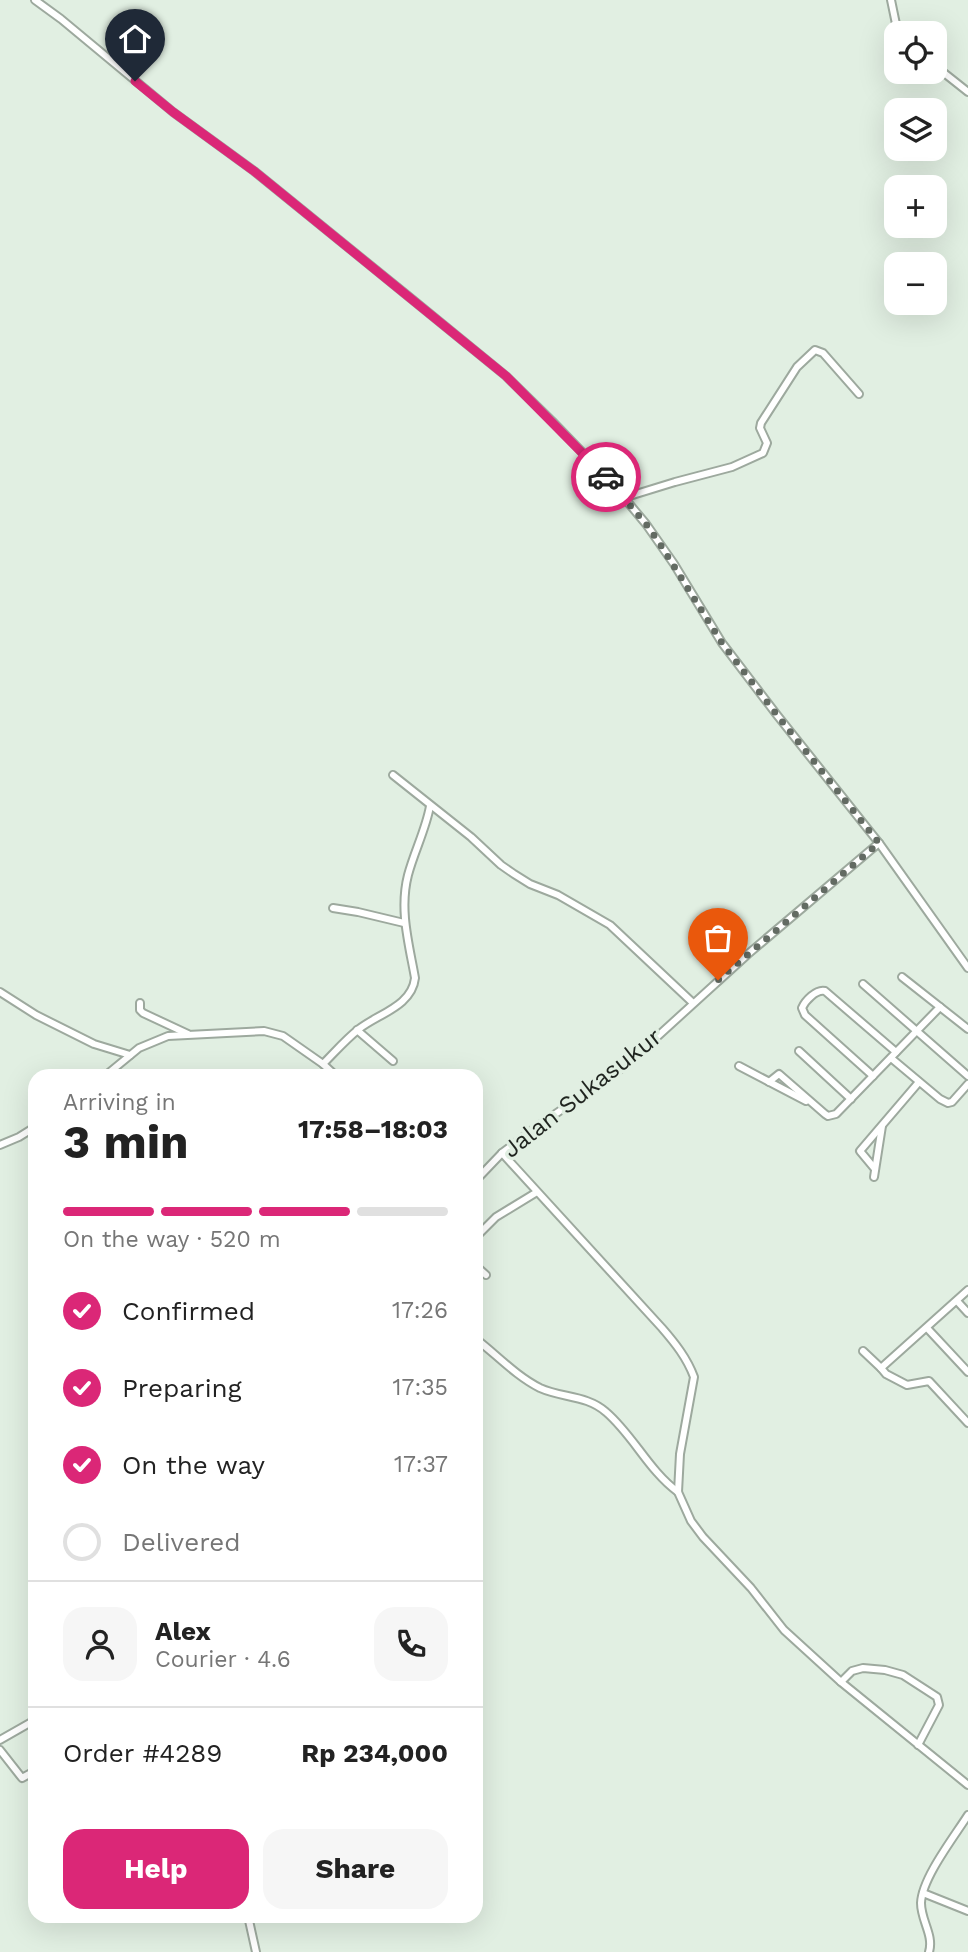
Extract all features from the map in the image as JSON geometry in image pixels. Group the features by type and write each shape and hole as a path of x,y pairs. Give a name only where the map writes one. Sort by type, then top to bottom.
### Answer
{"street":[{"path":"35,0 173,112 254,171 506,376 611,482 646,524 674,564 722,643 879,843 968,968"},
{"path":"891,0 895,21"},
{"path":"947,75 968,92"},
{"path":"623,498 732,467 764,453 767,443 760,428 761,423 797,367 815,350 823,353 859,394"},
{"path":"393,775 514,874 610,925 693,1003"},
{"path":"323,1064 357,1030 398,1004 414,987 415,978 404,923 405,891 430,806"},
{"name":"Jalan Sukasukur","path":"483,1173 502,1153 535,1128 625,1066 748,954 879,843"},
{"path":"333,908 404,923"},
{"path":"902,977 968,1029"},
{"path":"863,984 968,1076"},
{"path":"873,1076 805,1015 803,1005 817,992 825,991 940,1099 952,1102 968,1084"},
{"path":"0,992 36,1015 94,1044 130,1055"},
{"path":"140,1003 143,1013 190,1035"},
{"path":"769,1082 779,1074 825,1114 836,1114 940,1007"},
{"path":"357,1030 393,1061"},
{"path":"116,1069 139,1048 168,1036 264,1031 283,1036 328,1069"},
{"path":"799,1051 851,1099"},
{"path":"739,1066 816,1106"},
{"path":"882,1124 874,1173 860,1151 882,1124 919,1082"},
{"path":"0,1145 28,1131"},
{"path":"502,1153 662,1328 681,1350 690,1366 694,1377 680,1454 678,1492 691,1521 751,1588 784,1630 841,1682 968,1785"},
{"path":"483,1230 496,1217 537,1192"},
{"path":"483,1272 486,1275"},
{"path":"881,1368 968,1290"},
{"path":"957,1301 968,1313"},
{"path":"927,1328 968,1372"},
{"path":"483,1345 527,1381 545,1390 589,1401 605,1411 657,1472 678,1492"},
{"path":"863,1351 886,1374 907,1385 929,1381 968,1423"},
{"path":"841,1682 852,1671 863,1668 885,1670 902,1675 937,1697 939,1705 918,1745"},
{"path":"0,1740 28,1724"},
{"path":"0,1750 22,1778 28,1775"},
{"path":"929,1952 930,1934 922,1916 923,1893 930,1875 968,1815"},
{"path":"923,1893 968,1911"},
{"path":"250,1923 256,1952"}],"way so far":[{"path":"606,477 646,524 674,564 722,643 879,843 718,980"}],"route":[{"path":"135,81 254,171 506,376 606,477"}]}
